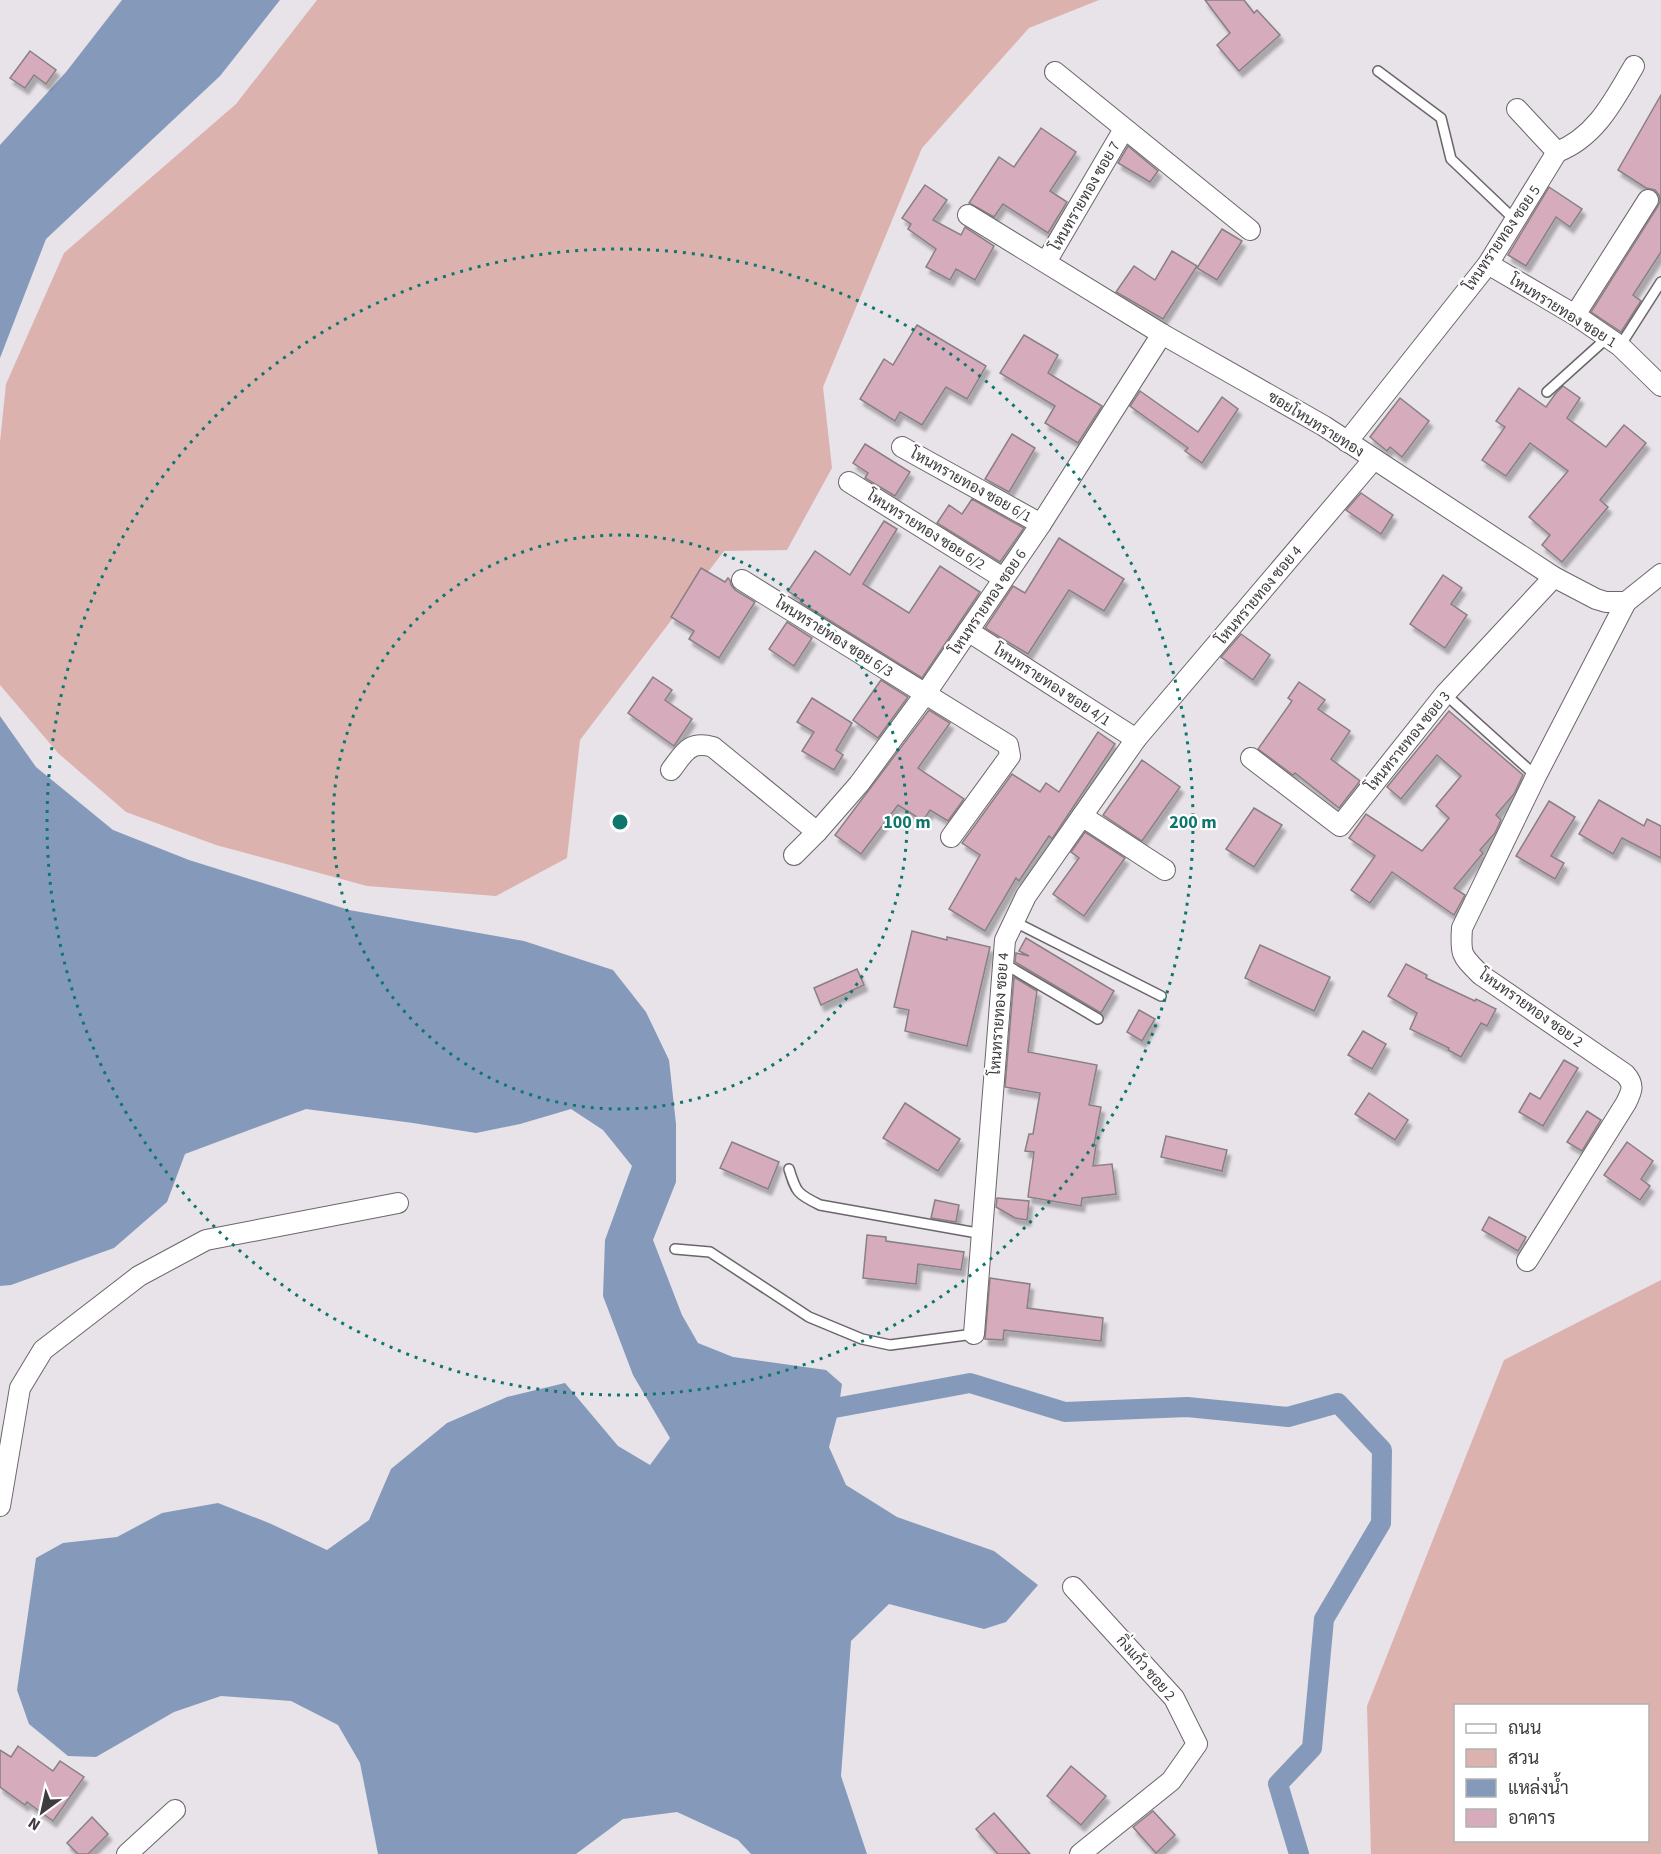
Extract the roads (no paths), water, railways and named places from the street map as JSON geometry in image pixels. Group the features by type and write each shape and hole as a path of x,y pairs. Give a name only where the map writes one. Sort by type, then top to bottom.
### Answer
{"street":[{"name":"โหนทรายทอง ซอย 5","path":"1347,442 1488,264 1557,152 1572,147 1603,117 1634,66"},
{"path":"1054,72 1250,230"},
{"path":"1518,109 1557,152"},
{"name":"โหนทรายทอง ซอย 7","path":"1046,262 1124,129"},
{"path":"1575,315 1648,200"},
{"name":"ซอยโหนทรายทอง","path":"968,215 1162,334 1324,426 1554,577 1596,599 1606,602 1626,602"},
{"name":"โหนทรายทอง ซอย 1","path":"1488,264 1575,315 1613,342 1661,386"},
{"name":"โหนทรายทอง ซอย 6","path":"794,855 859,784 926,693 1041,524 1162,334"},
{"name":"โหนทรายทอง ซอย 6/1","path":"902,447 1041,524"},
{"name":"โหนทรายทอง ซอย 4","path":"974,1334 1005,940 1013,921 1026,896 1136,739 1374,459"},
{"name":"โหนทรายทอง ซอย 6/2","path":"849,483 1003,578"},
{"path":"1626,602 1661,574"},
{"name":"โหนทรายทอง ซอย 3","path":"1251,758 1340,826 1445,694 1554,577"},
{"name":"โหนทรายทอง ซอย 6/3","path":"742,580 1008,745 1010,756 951,837"},
{"name":"โหนทรายทอง ซอย 2","path":"1527,1261 1626,1103 1633,1088 1626,1074 1481,975 1467,961 1461,948 1462,928 1536,776 1626,602"},
{"name":"โหนทรายทอง ซอย 4/1","path":"968,631 1136,739"},
{"path":"671,770 690,747 698,744 713,747 817,832"},
{"path":"1082,816 1166,870"},
{"path":"0,1506 20,1388 43,1350 131,1282 206,1240 398,1203"},
{"name":"กิ่งแก้ว ซอย 2","path":"1073,1587 1174,1698 1197,1744 1171,1781 1080,1854"},
{"path":"127,1854 175,1810"}],"lane":[{"path":"1377,70 1441,118 1452,159 1515,220"},
{"path":"1547,392 1613,342 1661,282"},
{"path":"1445,694 1536,776"},
{"path":"1013,921 1161,996"},
{"path":"1003,963 1098,1019"},
{"path":"789,1169 795,1189 802,1196 820,1205 983,1234"},
{"name":"โหนทรายทอง ซอย 4","path":"675,1249 710,1252 809,1317 862,1339 891,1345 974,1334"}],"water":[{"path":"122,0 280,0 220,76 46,239 0,358 0,145 66,72"},
{"path":"0,716 36,767 113,830 189,860 349,910 524,941 613,970 646,1012 669,1060 676,1124 676,1182 653,1240 682,1315 698,1343 733,1357 826,1370 842,1384 838,1413 829,1447 846,1485 897,1517 994,1551 1038,1585 1006,1622 984,1629 889,1604 851,1641 841,1776 867,1854 751,1854 738,1840 677,1812 623,1819 576,1854 378,1854 360,1763 338,1725 291,1701 221,1696 174,1712 96,1757 68,1756 29,1724 17,1690 36,1558 63,1543 117,1537 162,1513 218,1503 269,1523 327,1550 369,1520 391,1469 447,1423 507,1397 565,1383 618,1446 650,1465 670,1438 633,1375 603,1296 605,1240 632,1166 603,1130 571,1109 520,1124 476,1133 306,1109 185,1154 167,1202 114,1248 11,1285 0,1286"}],"waterway":[{"path":"813,1412 970,1383 1065,1412 1187,1407 1288,1417 1338,1403 1382,1450 1381,1523 1324,1619 1312,1748 1278,1784 1299,1854"}]}
